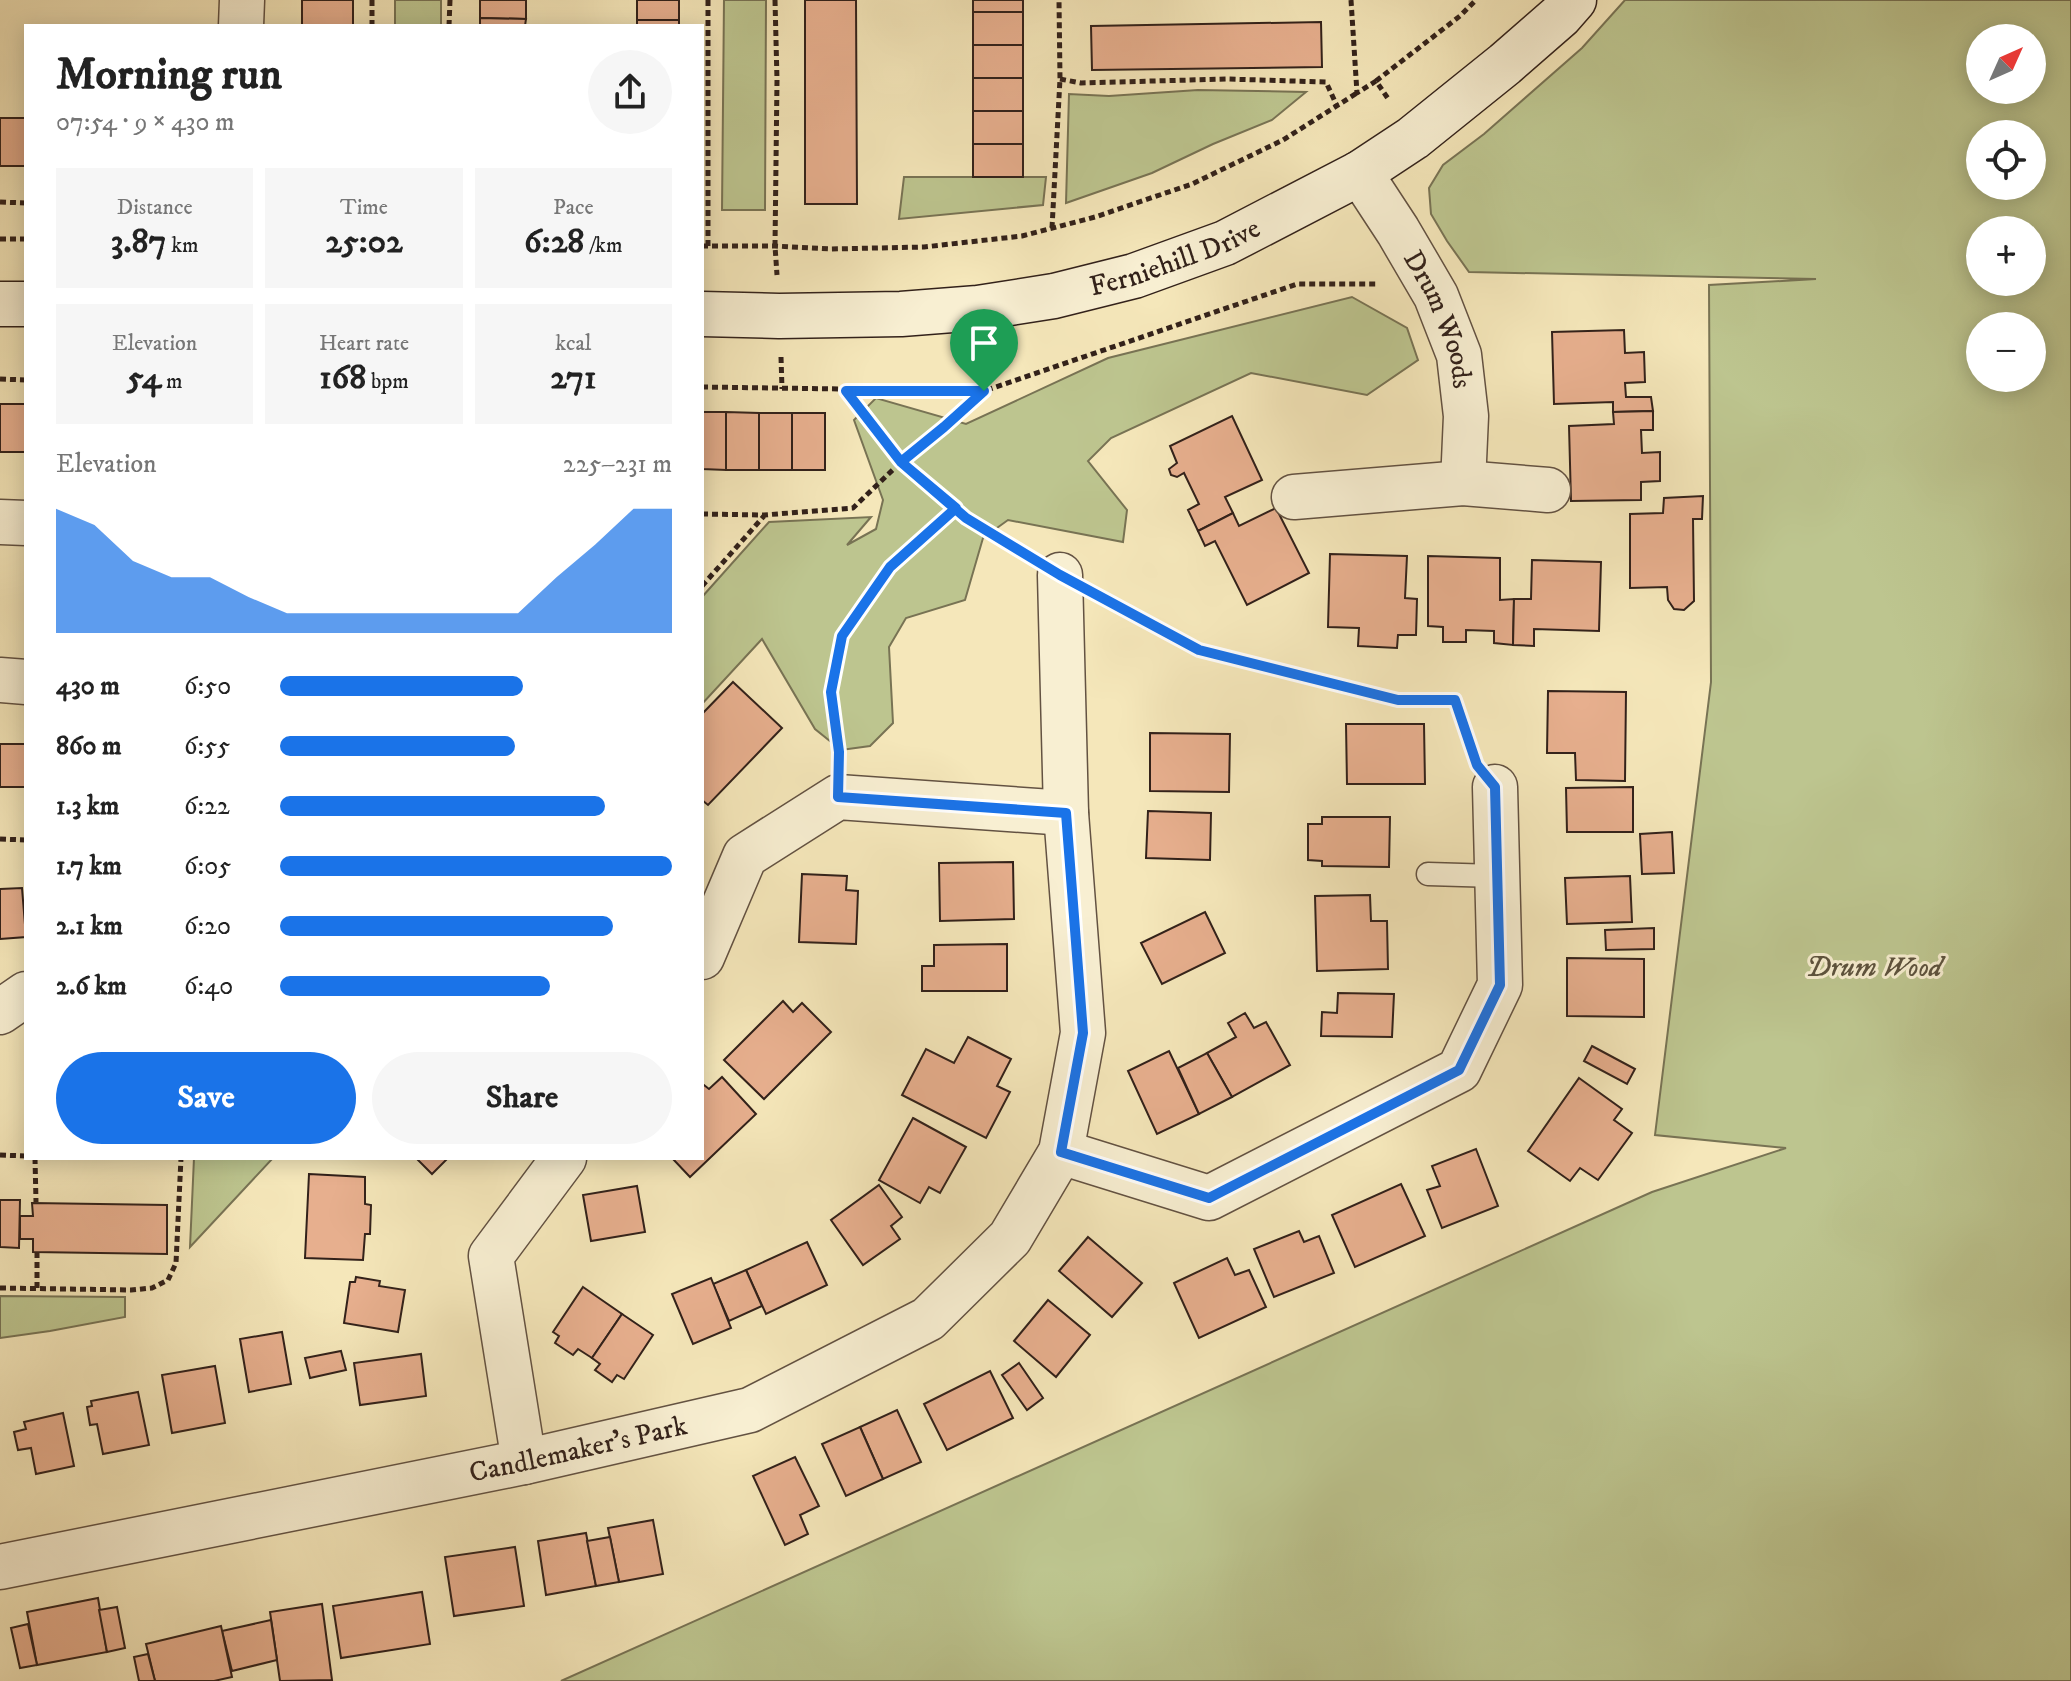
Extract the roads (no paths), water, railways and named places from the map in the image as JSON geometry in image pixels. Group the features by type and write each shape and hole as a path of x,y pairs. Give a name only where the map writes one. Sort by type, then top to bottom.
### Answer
{"street":[{"path":"241,24 242,0"},
{"name":"Ferniehill Drive","path":"704,314 901,314 978,308 1054,296 1134,276 1225,243 1360,173 1413,138 1505,64 1574,0"},
{"name":"Drum Woods","path":"1360,173 1436,296 1459,355 1466,416 1463,483"},
{"path":"0,304 24,304"},
{"path":"1294,497 1463,483 1548,490"},
{"path":"0,522 24,523"},
{"name":"Candlemaker's Park","path":"0,1567 524,1462 750,1410 928,1319 1010,1238 1061,1152 1083,1033 1066,813 1060,575"},
{"path":"0,680 24,682"},
{"path":"1061,1152 1209,1198 1459,1070 1500,985 1495,787"},
{"path":"704,952 745,856 838,797 1066,813"},
{"path":"0,1012 24,995"},
{"path":"524,1462 491,1256 563,1160"}],"lane":[{"path":"1428,874 1496,876"}],"park label":[{"name":"Drum Wood","path":"1874,967"}]}
